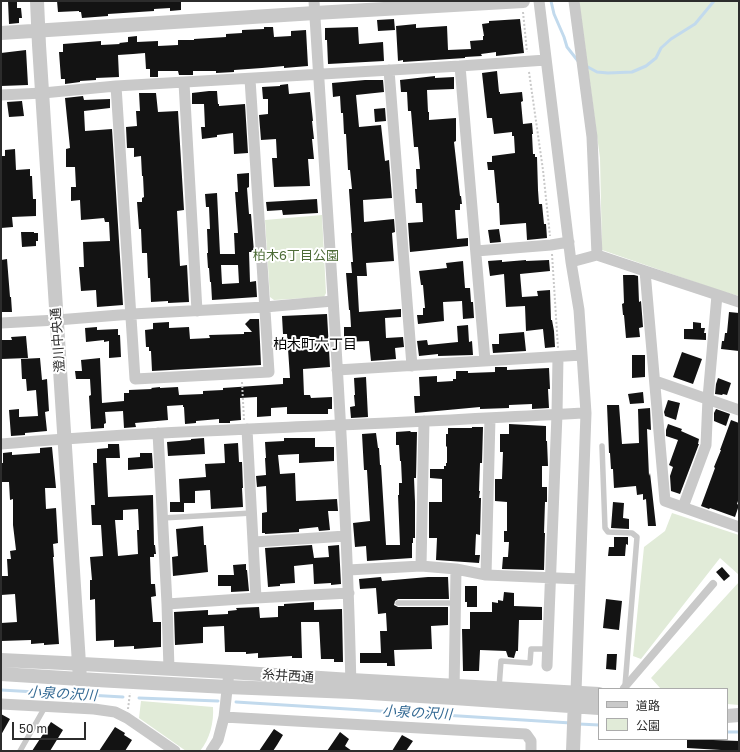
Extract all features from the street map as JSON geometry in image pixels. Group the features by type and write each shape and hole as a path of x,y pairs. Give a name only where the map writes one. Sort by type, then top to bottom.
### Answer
{"street":[{"name":"澄川中央通","path":"37,1 80,679"},
{"path":"1,33 314,7 522,1"},
{"path":"539,1 571,262 579,310 586,413 573,751"},
{"path":"574,1 592,137 597,255"},
{"path":"314,7 348,570 351,686"},
{"path":"1,95 42,93 116,86 318,75 546,60"},
{"path":"460,66 485,361"},
{"path":"390,70 412,366"},
{"path":"116,86 132,314 135,379 269,372 250,79"},
{"path":"184,83 197,311"},
{"path":"476,251 551,245 569,242"},
{"path":"571,262 597,255 739,302"},
{"path":"645,271 665,501 739,527"},
{"path":"683,507 706,445 708,398 717,295"},
{"path":"1,323 333,302"},
{"path":"337,370 582,355"},
{"path":"547,666 558,357"},
{"path":"655,381 708,398 739,410"},
{"path":"1,444 158,433 586,413"},
{"path":"486,575 490,418"},
{"path":"421,566 424,421"},
{"path":"246,429 254,542 256,598"},
{"path":"158,433 161,518 167,604 168,668"},
{"path":"254,542 346,536"},
{"path":"348,570 421,566 486,575 580,579"},
{"path":"454,692 456,570"},
{"path":"625,688 713,584"},
{"path":"167,604 349,593"},
{"name":"糸井西通","path":"1,660 229,672 351,686 454,692 499,688 598,694"},
{"path":"211,751 218,740 224,718 229,672"},
{"name":"糸井西通","path":"1,674 227,687 351,686"},
{"name":"糸井西通","path":"454,692 574,718 598,708"},
{"path":"1,704 94,709 115,712 127,718 176,751"},
{"path":"728,716 739,716"},
{"path":"224,718 526,734 531,741 531,751"}],"lane":[{"path":"602,446 605,528 608,532 632,533 637,537 624,688"},
{"path":"161,518 252,513"},
{"path":"398,603 455,603"},
{"path":"499,688 501,661 530,663 531,649 548,649"},
{"path":"20,751 45,707"}],"path":[{"path":"522,1 528,62 543,170 551,245 558,357"},
{"path":"242,373 246,429"},
{"path":"127,718 130,682"}],"green space":[{"path":"579,1 739,1 739,296 602,250 600,158"},
{"name":"柏木6丁目公園","path":"322,215 326,293 324,297 274,300 270,297 265,220"},
{"path":"672,513 739,535 739,575 720,558 641,659 633,656 644,547 665,531"},
{"path":"739,582 739,705 728,704 728,688 660,688 651,678"},
{"path":"141,701 213,707 211,730 200,751 186,751 139,718"}],"building":[{"path":"8,1 17,1 17,8 21,8 22,18 19,18 19,23 9,24"},
{"path":"57,1 181,1 181,10 170,11 170,8 154,9 154,11 108,14 108,16 82,18 81,12 79,11 58,12"},
{"path":"394,19 395,30 378,31 377,20"},
{"path":"520,19 524,53 496,56 496,52 481,54 482,56 465,58 403,62 403,60 398,61 396,26 416,24 416,28 447,26 448,50 471,49 470,41 483,40 484,36 482,24 489,23 489,21"},
{"path":"264,27 273,27 274,37 291,36 291,31 306,30 308,66 284,68 284,66 216,73 216,71 193,71 193,75 179,75 178,71 158,71 158,77 150,77 150,69 146,69 145,53 118,55 119,77 96,78 96,80 65,84 65,79 61,79 59,52 63,52 63,44 101,41 101,45 120,44 119,43 128,42 128,37 137,36 137,42 158,41 158,46 178,45 178,40 226,37 226,34 242,33 242,30 264,29"},
{"path":"358,27 359,44 383,42 384,61 328,64 325,28"},
{"path":"26,50 28,85 1,86 1,53"},
{"path":"497,71 500,94 522,92 523,101 521,102 523,124 532,123 533,154 537,157 539,204 542,204 547,238 527,240 526,223 500,225 499,203 497,203 494,170 488,170 487,162 492,162 492,156 515,153 514,136 512,136 512,132 494,134 492,118 487,118 482,73"},
{"path":"435,76 435,78 454,77 454,89 427,90 428,112 429,120 456,118 456,141 454,142 462,204 460,204 460,210 455,210 457,239 468,238 468,246 410,252 408,223 423,222 422,203 416,203 415,189 417,189 416,169 420,169 418,147 414,147 411,111 408,111 407,92 401,92 400,80"},
{"path":"383,80 384,92 356,95 359,127 381,125 385,161 389,160 392,198 363,200 364,222 394,219 395,232 392,233 394,261 366,263 367,276 357,276 359,312 401,309 401,317 385,318 386,338 403,337 404,347 395,348 396,359 371,361 369,341 344,342 344,327 351,327 346,273 352,273 351,262 353,262 349,190 352,189 350,170 348,170 346,134 344,134 343,113 341,113 340,96 333,97 332,83"},
{"path":"288,84 289,94 310,92 313,121 314,139 312,139 314,159 308,159 310,186 274,187 272,158 277,158 276,139 261,140 259,115 268,114 268,99 263,99 262,87"},
{"path":"217,91 219,106 245,104 248,153 234,154 233,133 202,139 201,127 205,127 204,104 192,104 192,93"},
{"path":"139,93 156,93 158,112 178,111 184,210 177,211 180,266 187,265 189,302 151,302 147,253 142,253 141,229 139,229 137,202 142,202 142,198 144,197 141,156 134,157 134,148 127,148 126,127 137,126 136,111 140,111"},
{"path":"83,96 84,100 110,99 110,108 84,111 85,131 112,129 123,305 97,307 96,290 81,291 79,267 84,267 83,242 110,241 109,222 105,222 104,218 81,220 80,200 71,201 71,187 76,187 75,167 66,167 66,149 70,148 65,98"},
{"path":"22,101 24,116 9,117 7,102"},
{"path":"385,108 386,121 375,122 374,109"},
{"path":"15,149 16,170 30,169 30,176 32,176 33,199 36,199 36,216 12,217 13,227 1,228 1,156 5,156 5,150"},
{"path":"249,173 249,187 247,188 254,252 249,252 250,282 256,281 257,297 212,300 207,253 207,229 210,229 209,207 206,207 205,194 217,193 220,254 235,254 234,233 238,233 235,192 238,192 237,174","holes":["221,265 238,265 239,283 222,284"]},
{"path":"317,199 318,213 283,215 282,210 267,211 266,202"},
{"path":"499,229 501,242 490,243 488,230"},
{"path":"21,232 38,233 38,241 36,241 36,246 22,247"},
{"path":"7,259 12,312 1,312 1,260"},
{"path":"502,260 502,262 549,260 550,271 520,274 522,297 538,296 537,291 550,290 551,320 554,331 555,347 545,348 543,329 526,331 525,306 506,307 504,274 490,276 488,261"},
{"path":"463,261 465,288 470,288 474,318 463,319 462,301 443,302 444,321 418,324 417,315 423,315 423,308 425,308 423,285 421,285 419,271 447,268 446,263"},
{"path":"623,275 638,276 639,302 641,301 643,327 639,328 640,337 626,338 622,304 624,303"},
{"path":"729,312 739,313 739,351 721,349 725,333 727,333"},
{"path":"327,314 330,367 303,369 304,395 310,395 311,398 332,397 332,409 328,409 328,414 287,414 287,407 271,408 271,416 257,417 257,397 240,398 241,420 230,421 230,423 219,423 219,419 196,421 196,423 185,424 183,405 167,406 168,420 135,423 136,427 124,428 123,411 105,412 106,423 104,424 104,428 91,429 89,396 91,395 90,379 76,379 75,371 82,371 81,360 100,358 102,403 124,401 124,393 129,393 129,390 178,387 179,395 203,394 203,391 223,390 223,388 283,384 283,378 290,378 287,334 283,334 282,316"},
{"path":"250,319 259,319 261,365 152,371 151,351 149,351 149,347 146,347 145,330 153,329 153,323 169,322 169,328 189,327 190,339 210,338 209,335 244,334 244,332 252,332 245,324"},
{"path":"693,322 701,323 701,328 705,328 704,333 706,333 706,340 684,339 684,329 693,329"},
{"path":"468,325 469,342 472,341 473,355 438,356 438,354 419,356 417,341 427,340 428,345 458,342 457,326"},
{"path":"97,327 97,330 118,329 118,335 120,335 121,357 109,358 109,341 104,342 104,340 86,342 85,328"},
{"path":"524,332 526,351 493,353 492,344 499,344 499,334"},
{"path":"26,336 28,358 1,359 1,340 12,340 11,337"},
{"path":"682,352 702,359 693,384 673,377"},
{"path":"632,355 645,355 645,377 632,378"},
{"path":"40,358 42,380 47,379 49,411 45,412 47,431 11,436 9,410 19,409 19,417 38,416 36,390 27,391 26,379 22,379 21,359"},
{"path":"495,367 507,367 507,370 549,368 549,408 532,409 532,404 509,405 509,408 480,409 480,407 415,413 414,396 420,396 419,377 437,376 437,382 453,381 453,379 456,379 456,371 468,371 468,373 495,372"},
{"path":"366,377 368,417 351,418 350,407 355,406 354,378"},
{"path":"718,378 731,383 727,395 715,394"},
{"path":"643,392 644,403 630,404 628,394"},
{"path":"668,400 680,403 676,420 665,416 664,412"},
{"path":"607,405 619,405 622,444 639,443 638,409 650,408 651,430 647,429 649,476 650,473 656,526 648,526 646,499 643,500 643,494 637,495 636,486 614,488 613,469 611,469 609,453"},
{"path":"716,409 730,414 726,426 714,421 714,413"},
{"path":"731,420 739,423 739,498 737,504 739,505 735,517 701,506"},
{"path":"509,424 546,426 548,466 542,466 542,487 547,487 547,502 545,502 544,570 502,569 503,557 508,557 509,542 504,542 504,531 507,531 507,502 495,501 495,479 502,479 503,452 500,452 500,434 509,434"},
{"path":"668,424 682,429 681,431 699,439 699,444 680,494 671,491 670,476 673,467 669,465 678,440 666,436"},
{"path":"483,427 482,463 480,463 479,491 479,498 481,498 480,535 476,534 475,555 480,555 479,563 436,560 437,538 429,538 429,502 442,502 442,479 430,478 430,469 444,469 444,466 446,466 446,434 448,434 448,428"},
{"path":"396,432 417,432 416,478 414,478 415,538 413,538 412,543 412,558 367,561 366,546 355,547 353,523 370,521 367,470 364,470 362,434 376,433 381,465 386,545 400,545 398,495 399,483 402,483 401,461 399,445 396,445"},
{"path":"204,438 205,454 168,456 167,442"},
{"path":"284,438 315,438 315,447 334,447 334,461 299,463 299,454 278,455 280,474 295,473 296,501 337,499 338,511 328,511 330,530 319,531 318,527 299,529 299,532 262,533 262,513 267,512 266,486 257,487 256,476 266,475 265,442 284,441"},
{"path":"238,443 239,462 242,462 243,507 211,509 210,490 195,491 195,503 184,503 184,512 170,512 170,502 180,502 179,479 206,477 205,464 225,463 224,444"},
{"path":"108,444 119,444 120,458 106,458 108,497 153,495 154,545 156,554 154,554 154,557 150,557 151,584 155,584 156,596 151,597 153,622 161,622 161,647 134,649 134,646 114,647 114,640 96,641 95,599 90,600 90,580 92,580 90,557 103,556 101,525 92,525 91,505 95,505 93,463 97,463 97,449 108,448","holes":["138,509 139,530 137,530 138,554 118,556 115,520 123,520 123,510"]},
{"path":"52,447 56,488 45,488 46,509 56,508 58,543 53,544 53,557 59,644 31,644 31,640 1,641 1,623 17,622 15,594 1,595 1,576 8,576 7,559 11,559 10,551 16,550 13,525 13,499 10,500 9,482 1,482 1,463 3,463 3,453 12,452 12,455 40,453 40,448"},
{"path":"140,453 152,453 153,468 128,470 128,458 140,457"},
{"path":"613,502 624,503 623,518 629,519 629,529 611,528"},
{"path":"203,526 208,572 173,576 172,557 178,556 176,529"},
{"path":"614,537 628,537 628,545 626,544 625,556 608,556 609,547 614,547"},
{"path":"312,545 314,558 329,557 328,546 339,545 341,584 314,584 313,564 294,566 295,583 280,584 280,586 268,587 265,548"},
{"path":"246,564 249,591 231,592 231,586 218,586 218,575 234,575 233,565"},
{"path":"722,567 730,576 724,581 716,572"},
{"path":"381,577 382,581 428,577 448,577 449,599 398,599 395,601 394,605 398,607 448,607 448,625 431,626 432,649 394,650 395,666 387,666 387,663 360,663 360,653 381,653 380,631 387,631 386,613 378,614 376,588 360,589 359,579"},
{"path":"465,586 477,586 477,607 467,607 467,602 465,602"},
{"path":"504,592 514,593 514,606 542,607 542,620 519,620 518,651 516,651 514,658 508,657 506,651 480,650 479,671 463,671 462,629 470,629 470,612 492,612 492,602 498,603 498,600 503,601"},
{"path":"606,599 622,601 619,630 603,628"},
{"path":"314,602 314,610 342,609 343,662 334,662 334,659 321,659 319,622 301,622 302,658 292,658 292,656 258,658 258,653 246,654 246,652 225,652 224,626 203,627 203,643 175,645 174,612 208,610 208,615 228,614 228,611 237,610 236,608 259,607 260,618 278,617 278,606 284,606 284,604"},
{"path":"607,654 617,654 616,670 606,669"},
{"path":"1,714 10,719 1,735"},
{"path":"51,722 63,730 50,751 32,751"},
{"path":"115,727 125,733 124,735 132,740 125,751 99,751"},
{"path":"274,729 283,735 273,751 259,751"},
{"path":"340,732 349,739 345,746 352,751 327,751"},
{"path":"402,735 413,741 406,751 392,751"},
{"path":"687,740 739,741 738,751 687,748"}],"waterway":[{"path":"551,1 554,14 567,47 578,61"},
{"path":"586,66 597,72 608,73 632,72 646,66 656,58 661,48 671,39 695,24 714,1"},
{"name":"小泉の沢川","path":"1,690 123,697"},
{"name":"小泉の沢川","path":"139,698 218,701"},
{"name":"小泉の沢川","path":"236,702 571,723"},
{"name":"小泉の沢川","path":"579,724 598,725"},
{"name":"小泉の沢川","path":"728,732 739,732"}],"district":[{"name":"柏木町六丁目","path":"315,345"}]}
